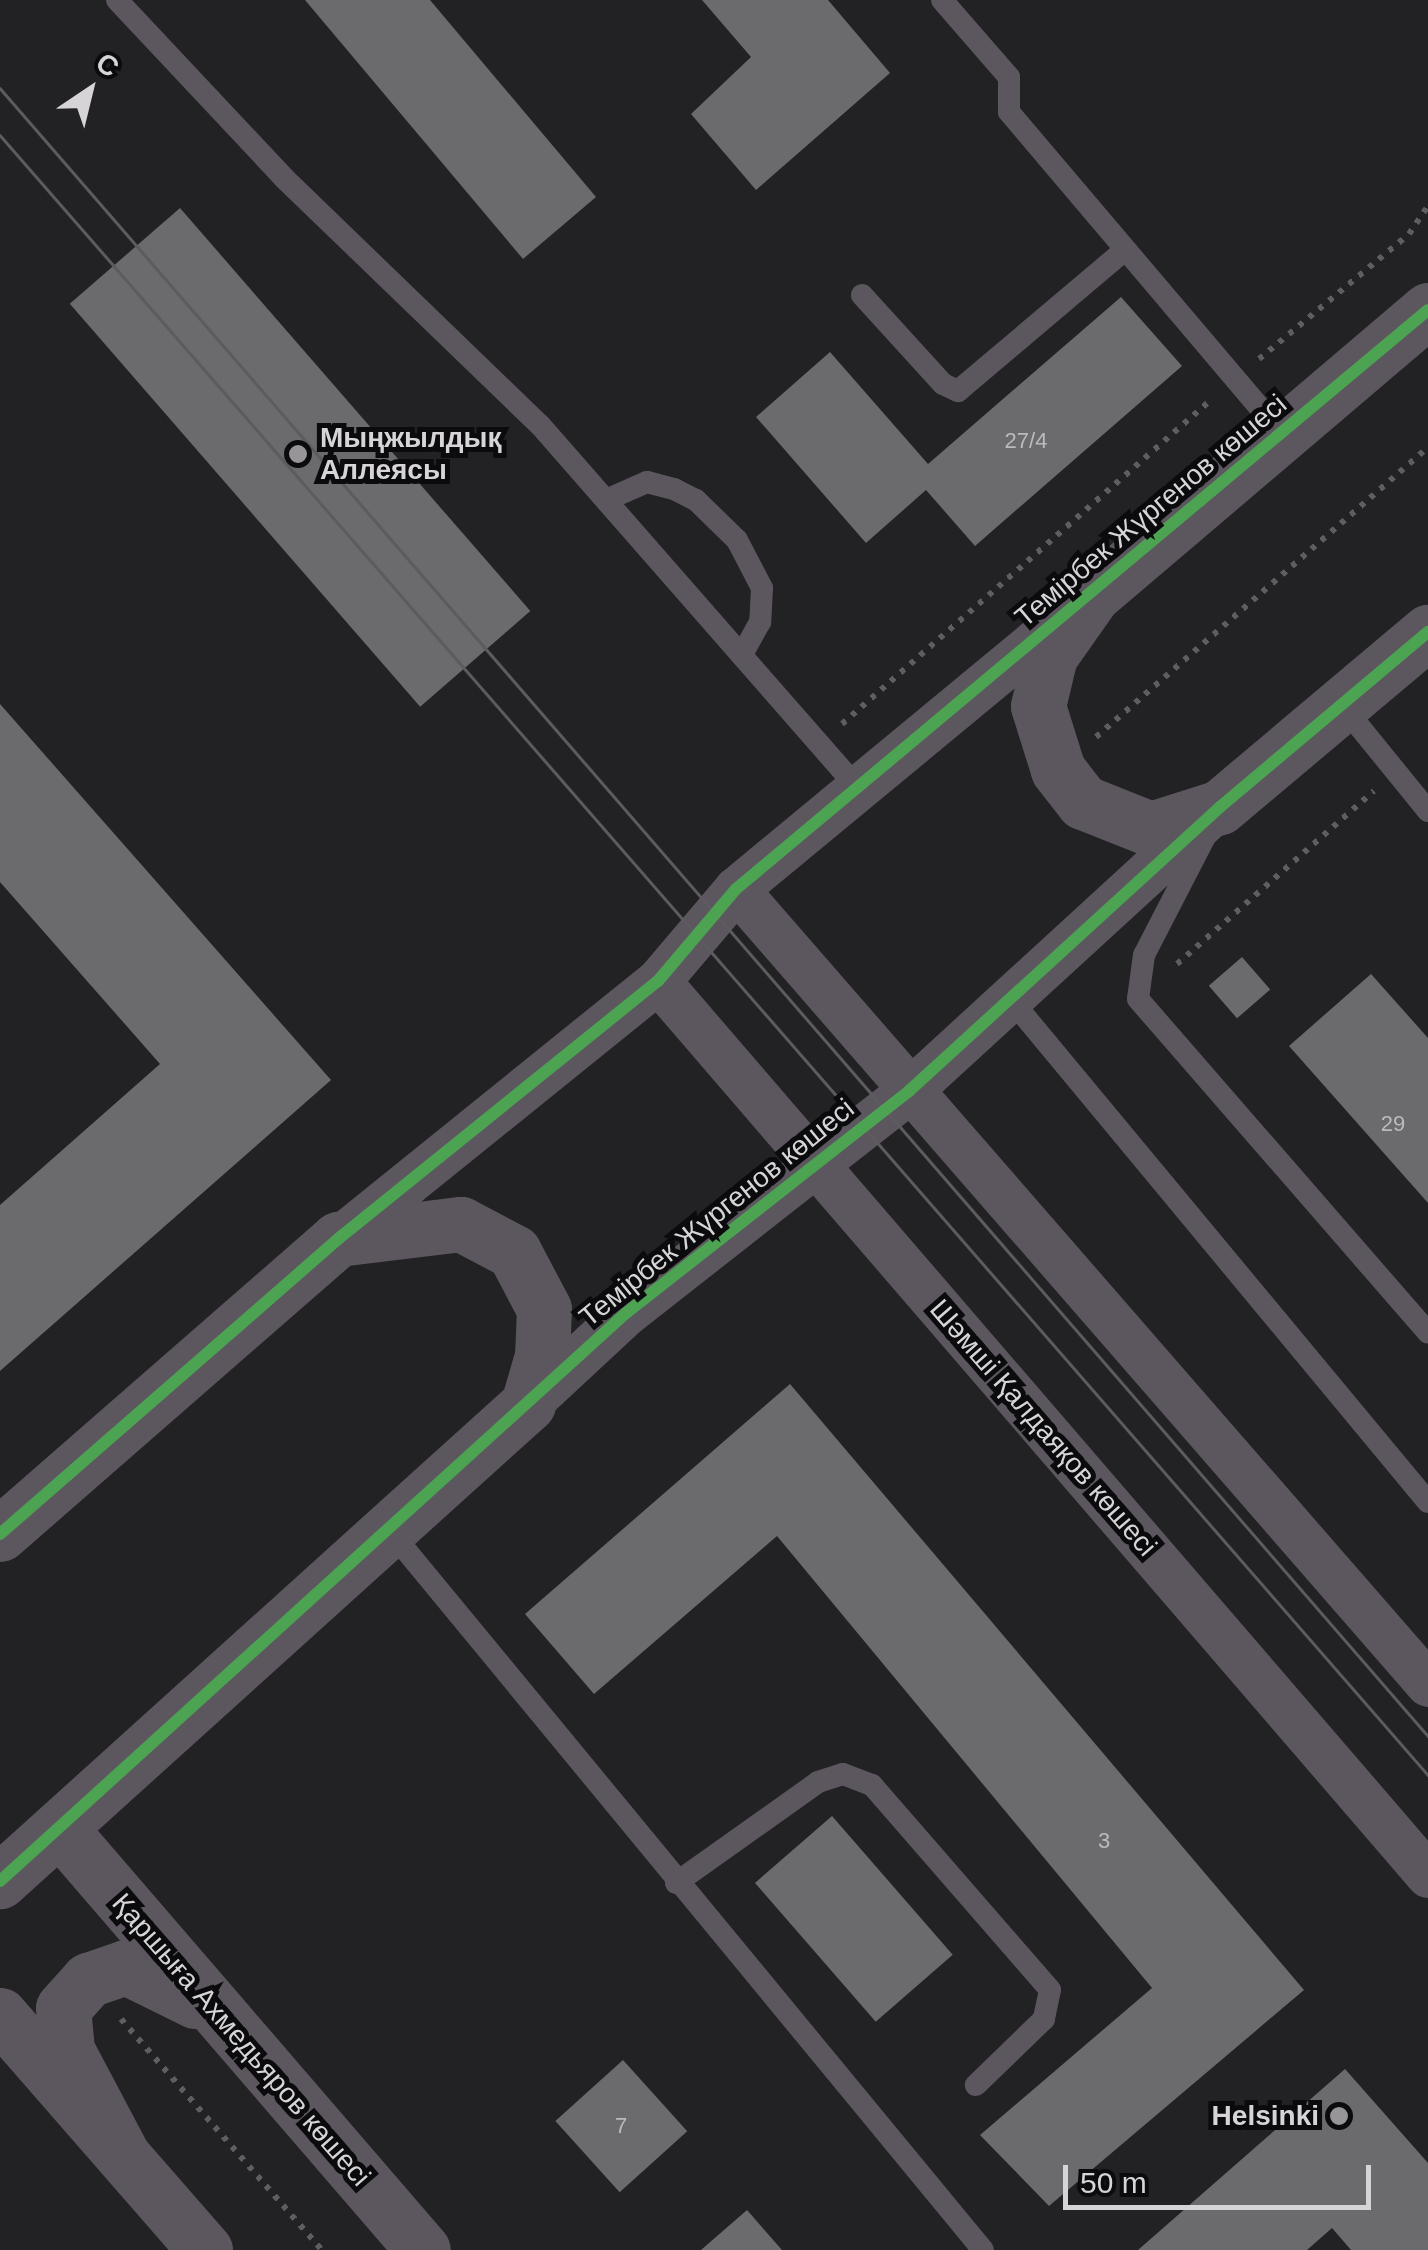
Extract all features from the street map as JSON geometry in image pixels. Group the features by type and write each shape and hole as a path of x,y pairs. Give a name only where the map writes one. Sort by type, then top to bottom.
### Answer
{"street":[{"name":"Темірбек Жүргенов көшесі","path":"0,1534 338,1240 658,981 736,889 1428,310"},
{"path":"1093,594 1050,656 1038,706 1058,770 1083,802 1151,830 1220,807"},
{"name":"Темірбек Жүргенов көшесі","path":"0,1881 61,1830 626,1313 908,1090 1012,1000 1220,807 1428,632"},
{"path":"736,889 1428,1684"},
{"name":"Шәмші Қалдаяқов көшесі","path":"658,981 1428,1875"},
{"path":"338,1240 412,1226 462,1224 514,1252 544,1309 542,1356 528,1404"},
{"name":"Қаршыға Ахмедьяров көшесі","path":"61,1830 423,2250"},
{"path":"121,2152 67,2050 62,2008 88,1980 126,1967 191,1998 227,2025"},
{"path":"0,2015 205,2250"}],"lane":[{"path":"117,0 285,179 540,425 858,788"},
{"path":"942,0 1009,77 1009,112 1282,434"},
{"path":"862,295 943,384 958,391 1125,250"},
{"path":"606,500 647,482 674,490 696,500 738,540 762,588 760,622 742,655"},
{"path":"1342,704 1428,810"},
{"path":"1220,807 1144,956 1138,998 1428,1333"},
{"path":"1012,1000 1428,1502"},
{"path":"390,1531 983,2250"},
{"path":"676,1882 818,1782 842,1774 872,1784 1050,1990 1044,2019 976,2085"}],"path":[{"path":"820,744 1235,379 1410,234 1428,206"},
{"path":"1058,770 1428,447"},
{"path":"1138,998 1396,771"},
{"path":"88,1980 322,2250"}],"building":[{"path":"305,0 430,0 596,197 523,259"},
{"path":"702,0 828,0 890,73 756,190 691,114 751,57"},
{"path":"180,208 530,611 420,707 70,304"},
{"path":"1121,297 1182,366 975,546 926,490 866,543 756,417 830,352 928,464"},
{"path":"0,704 331,1080 0,1371 0,1205 160,1064 0,882"},
{"path":"1242,957 1270,989 1237,1018 1209,986"},
{"path":"1371,974 1428,1038 1428,1203 1289,1046"},
{"path":"790,1384 1304,1990 1049,2206 980,2135 1152,1988 777,1536 594,1694 525,1614"},
{"path":"832,1816 953,1955 876,2022 755,1883"},
{"path":"623,2060 687,2131 620,2192 555,2121"},
{"name":"Helsinki","path":"1345,2069 1428,2163 1428,2250 1351,2250 1332,2228 1307,2250 1138,2250"},
{"path":"747,2210 782,2250 701,2250"}],"tram line":[{"path":"0,88 1428,1736"},
{"path":"0,135 1428,1775"}],"cycle path":[{"path":"0,1534 338,1239 658,981 736,889 1428,310"},
{"path":"0,1881 626,1313 909,1091 1220,807 1428,632"}],"place":[{"name":"Мыңжылдық Аллеясы","path":"298,454"},
{"name":"Helsinki","path":"1339,2116"}]}
